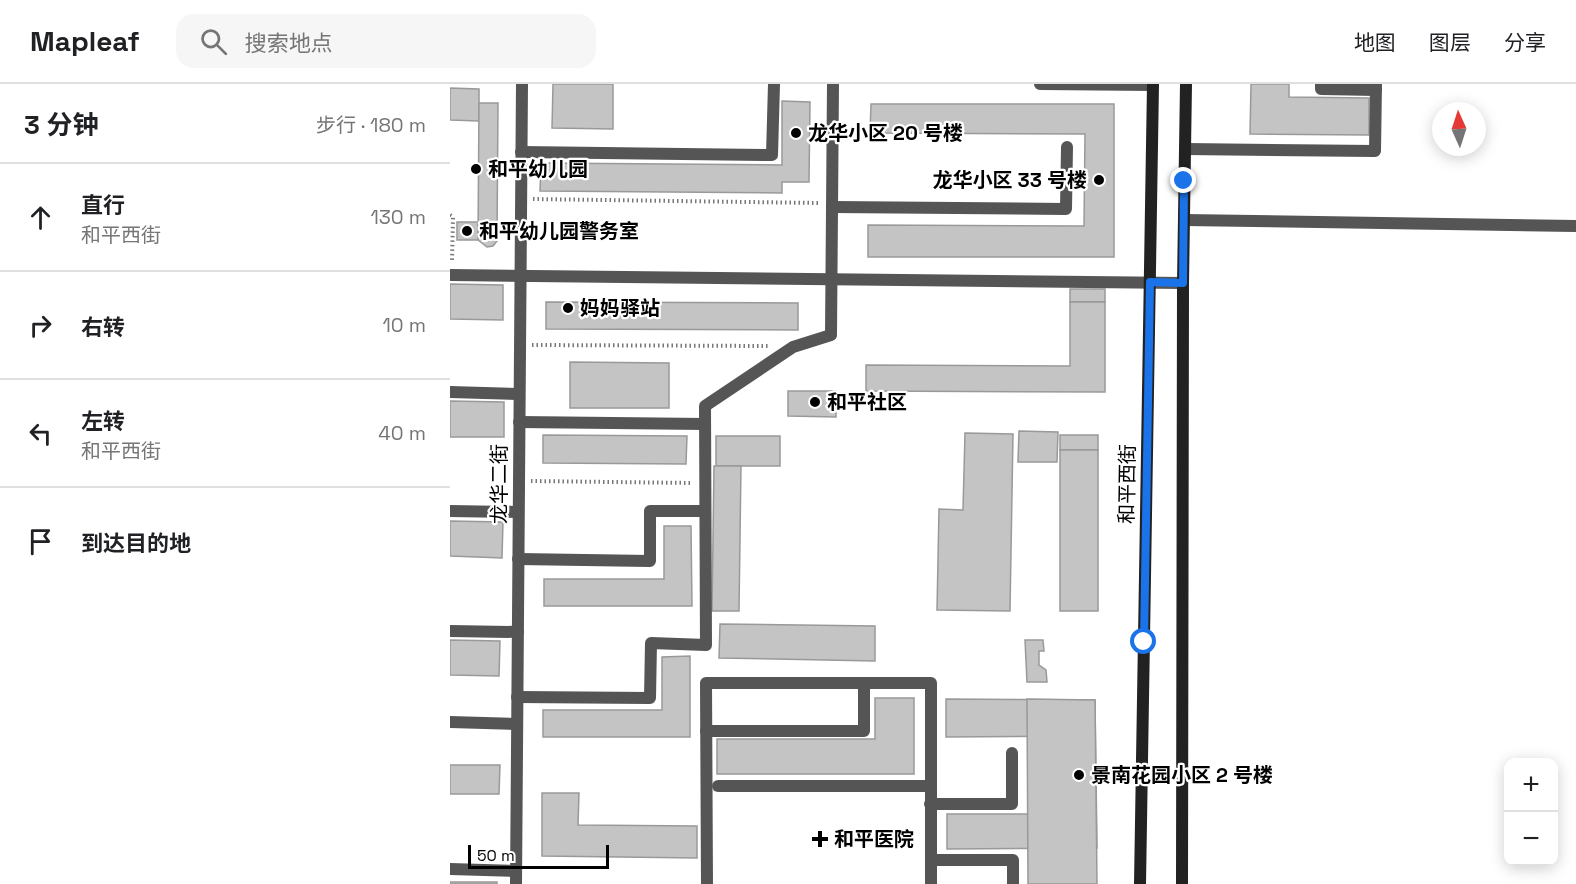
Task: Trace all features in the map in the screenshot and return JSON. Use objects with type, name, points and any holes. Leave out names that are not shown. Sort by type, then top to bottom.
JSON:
[{"type":"main road","name":"和平西街","points":[[1140,884],[1153,84]]},
{"type":"main road","points":[[1182,884],[1183,283],[1186,84]]},
{"type":"street","name":"龙华二街","points":[[516,884],[522,84]]},
{"type":"street","points":[[521,152],[772,155],[774,84]]},
{"type":"street","points":[[517,697],[650,698],[651,644],[706,645],[705,406],[793,347],[831,335],[833,84]]},
{"type":"street","points":[[1040,84],[1153,84]]},
{"type":"street","points":[[1185,149],[1375,151],[1376,87],[1321,89],[1322,84]]},
{"type":"street","points":[[832,205],[1066,209],[1067,147]]},
{"type":"street","points":[[1184,220],[1576,226]]},
{"type":"street","points":[[451,275],[1183,283]]},
{"type":"street","points":[[450,392],[519,394]]},
{"type":"street","points":[[519,422],[705,424]]},
{"type":"street","points":[[450,511],[518,512]]},
{"type":"street","points":[[518,559],[650,561],[650,511],[705,511]]},
{"type":"street","points":[[450,631],[518,632]]},
{"type":"street","points":[[707,884],[706,683],[931,683],[931,884]]},
{"type":"street","points":[[706,731],[864,731],[864,683]]},
{"type":"street","points":[[450,722],[517,724]]},
{"type":"street","points":[[930,804],[1012,804],[1012,753]]},
{"type":"street","points":[[718,786],[930,786]]},
{"type":"street","points":[[931,860],[1013,860],[1013,884]]},
{"type":"street","points":[[450,869],[516,870]]},
{"type":"path","points":[[520,199],[832,205]]},
{"type":"path","points":[[450,215],[453,217],[451,275]]},
{"type":"path","points":[[520,345],[793,347]]},
{"type":"path","points":[[519,481],[705,483]]},
{"type":"building","points":[[553,84],[613,84],[613,129],[552,128]]},
{"type":"building","points":[[1251,84],[1289,84],[1289,97],[1369,98],[1369,135],[1250,134]]},
{"type":"building","name":"和平幼儿园","points":[[450,88],[479,89],[479,121],[450,120]]},
{"type":"building","name":"龙华小区 20 号楼","points":[[782,101],[810,102],[809,182],[782,182],[782,193],[540,191],[541,163],[782,165]]},
{"type":"building","points":[[479,103],[498,103],[497,241],[493,246],[487,247],[478,240]]},
{"type":"building","name":"龙华小区 33 号楼","points":[[871,104],[1114,104],[1114,257],[868,257],[868,225],[1084,226],[1085,134],[870,133]]},
{"type":"building","name":"和平幼儿园警务室","points":[[457,222],[478,222],[478,240],[457,240]]},
{"type":"building","points":[[450,284],[503,285],[503,320],[450,319]]},
{"type":"building","points":[[1070,289],[1105,289],[1105,302],[1070,302]]},
{"type":"building","points":[[546,302],[798,303],[798,330],[546,329]]},
{"type":"building","points":[[1070,302],[1105,302],[1105,392],[866,391],[866,365],[1070,366]]},
{"type":"building","points":[[570,362],[669,363],[669,408],[570,408]]},
{"type":"building","points":[[788,391],[836,391],[836,417],[788,416]]},
{"type":"building","points":[[450,401],[504,402],[504,437],[450,437]]},
{"type":"building","points":[[1019,431],[1058,432],[1057,462],[1018,462]]},
{"type":"building","points":[[965,433],[1013,434],[1010,611],[937,610],[939,509],[963,510]]},
{"type":"building","points":[[543,435],[687,436],[686,464],[543,463]]},
{"type":"building","points":[[1060,435],[1098,435],[1098,450],[1060,450]]},
{"type":"building","points":[[716,436],[780,436],[780,466],[716,466]]},
{"type":"building","points":[[1060,450],[1098,450],[1098,611],[1060,611]]},
{"type":"building","points":[[714,466],[741,466],[739,611],[712,611]]},
{"type":"building","points":[[450,521],[503,522],[502,558],[450,556]]},
{"type":"building","points":[[664,526],[691,526],[692,606],[544,606],[544,579],[664,579]]},
{"type":"building","points":[[720,624],[875,626],[875,661],[719,658]]},
{"type":"building","points":[[450,640],[500,641],[499,676],[450,675]]},
{"type":"building","points":[[1025,640],[1043,640],[1044,651],[1039,651],[1039,665],[1046,670],[1047,682],[1027,682]]},
{"type":"building","points":[[690,656],[690,737],[543,737],[543,710],[662,710],[662,657]]},
{"type":"building","points":[[875,698],[914,698],[914,774],[717,774],[717,739],[875,739]]},
{"type":"building","name":"景南花园小区 2 号楼","points":[[946,699],[1095,700],[1097,848],[947,849],[947,814],[1063,814],[1063,736],[946,737]]},
{"type":"building","points":[[1027,699],[1095,700],[1097,884],[1028,884]]},
{"type":"building","points":[[450,765],[500,765],[499,794],[450,794]]},
{"type":"building","points":[[542,793],[579,793],[578,825],[697,826],[697,858],[542,856]]},
{"type":"building","points":[[450,882],[497,882],[497,884],[450,884]]},
{"type":"place","name":"龙华小区 20 号楼","points":[[796,133]]},
{"type":"place","name":"和平幼儿园","points":[[476,169]]},
{"type":"place","name":"龙华小区 33 号楼","points":[[1099,180]]},
{"type":"place","name":"和平幼儿园警务室","points":[[467,231]]},
{"type":"place","name":"妈妈驿站","points":[[568,308]]},
{"type":"place","name":"和平社区","points":[[815,402]]},
{"type":"place","name":"景南花园小区 2 号楼","points":[[1079,775]]},
{"type":"place","name":"和平医院","points":[[820,839]]},
{"type":"route","points":[[1144,642],[1150,282],[1183,283],[1184,181]]}]
